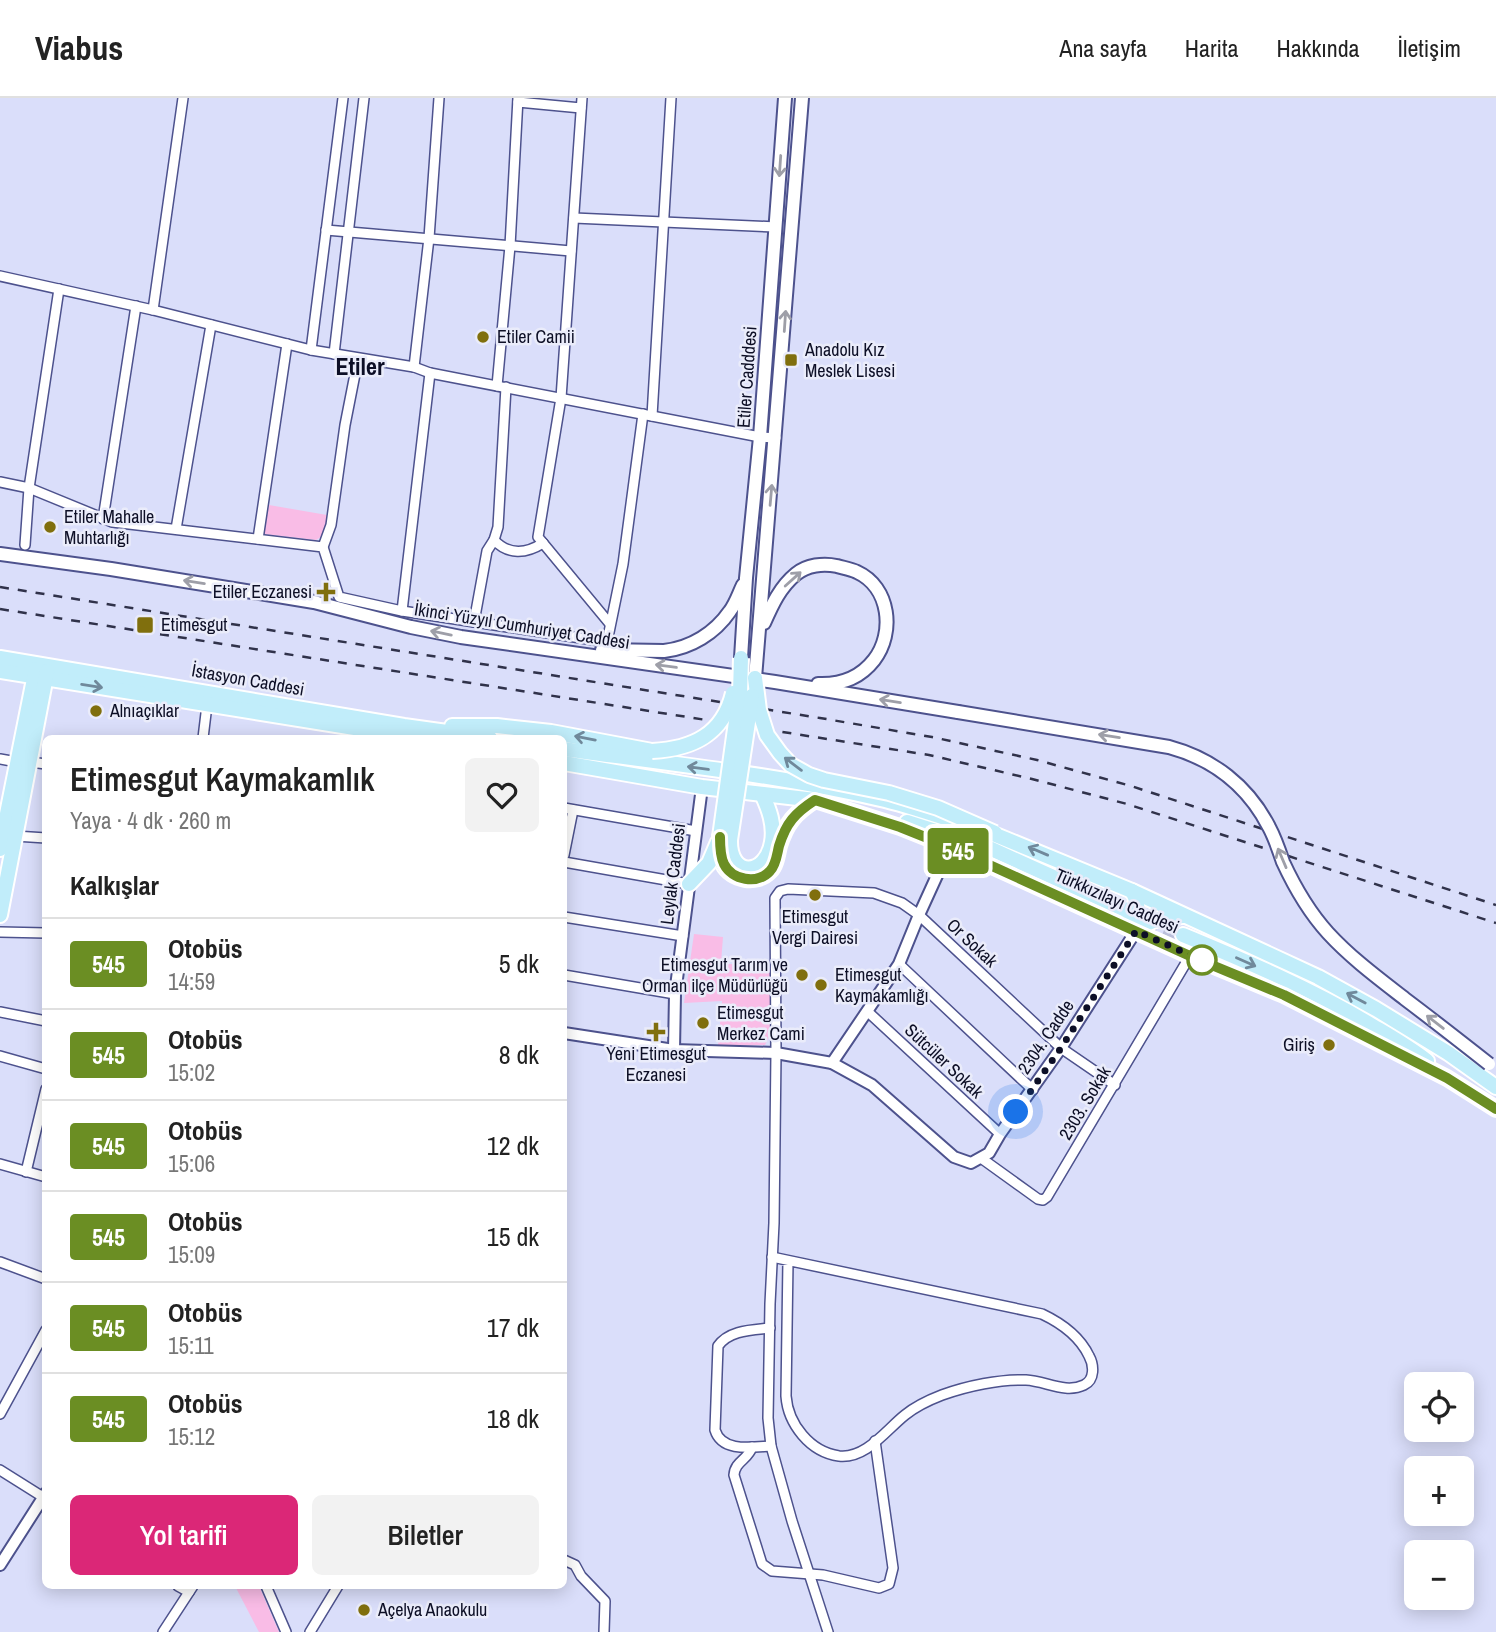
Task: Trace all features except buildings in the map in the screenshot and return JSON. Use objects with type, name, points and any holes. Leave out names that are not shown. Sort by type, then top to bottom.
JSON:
[{"type":"main road","name":"Etiler Cadddesi","points":[[741,658],[785,98]]},
{"type":"main road","points":[[689,884],[709,863],[725,838],[755,678],[802,98]]},
{"type":"main road","name":"İkinci Yüzyıl Cumhuriyet Caddesi","points":[[0,554],[314,602],[461,637],[775,682],[1186,751],[1216,766],[1242,789],[1261,812],[1298,893],[1326,931],[1379,979],[1493,1066]]},
{"type":"main road","points":[[759,636],[778,594],[795,575],[816,565],[830,565],[858,572],[877,589],[883,601],[887,629],[881,652],[868,668],[852,680],[827,684],[775,682]]},
{"type":"main road","points":[[567,652],[672,650],[697,641],[709,634],[731,610],[746,578]]},
{"type":"main road","name":"İstasyon Caddesi","points":[[0,658],[41,671],[366,734]]},
{"type":"main road","points":[[567,735],[652,751],[684,747],[714,730],[730,706],[741,658]]},
{"type":"main road","points":[[741,658],[740,693],[722,861],[731,873],[743,879],[761,877],[772,870],[782,834],[795,814],[815,800],[926,827],[989,848],[1124,917],[1133,919],[1137,914],[1132,891]]},
{"type":"main road","name":"İstasyon Caddesi","points":[[0,671],[41,671],[468,735]]},
{"type":"main road","points":[[0,915],[41,671]]},
{"type":"main road","points":[[755,678],[759,710],[767,735],[792,765],[824,780],[888,793],[939,808],[995,833]]},
{"type":"main road","points":[[404,726],[497,726],[567,735]]},
{"type":"main road","name":"Türkkızılayı Caddesi","points":[[567,749],[765,777],[886,800],[995,833],[1132,891],[1318,977],[1448,1053],[1496,1087]]},
{"type":"main road","points":[[0,849],[24,762]]},
{"type":"main road","points":[[567,764],[702,787]]},
{"type":"main road","name":"Türkkızılayı Caddesi","points":[[702,787],[815,800],[900,827],[1124,917],[1136,931],[1284,995],[1447,1078],[1496,1109]]},
{"type":"main road","points":[[725,838],[732,857],[740,866],[752,868],[767,858],[772,842],[772,821],[762,794]]},
{"type":"main road","points":[[1136,931],[1155,920],[1185,916]]},
{"type":"main road","points":[[1173,947],[1169,939],[1170,928],[1185,916]]},
{"type":"main road","points":[[1183,935],[1331,1001],[1410,1048],[1447,1078]]},
{"type":"street","points":[[153,310],[183,98]]},
{"type":"street","points":[[311,350],[343,98]]},
{"type":"street","points":[[334,354],[364,98]]},
{"type":"street","points":[[414,368],[429,239],[439,98]]},
{"type":"street","points":[[358,359],[345,425],[331,525],[323,547],[340,597],[402,611],[607,642],[623,564],[647,415],[671,98]]},
{"type":"street","points":[[474,622],[487,551],[498,527],[501,387],[518,100],[582,103],[561,398],[538,537],[610,624]]},
{"type":"street","points":[[574,218],[776,227]]},
{"type":"street","points":[[326,230],[571,251]]},
{"type":"street","points":[[0,276],[153,310],[311,350],[775,438]]},
{"type":"street","points":[[25,545],[29,488],[59,289]]},
{"type":"street","points":[[103,519],[136,306]]},
{"type":"street","points":[[176,529],[211,324]]},
{"type":"street","points":[[258,540],[287,344]]},
{"type":"street","points":[[402,611],[430,373]]},
{"type":"street","points":[[0,482],[29,488],[112,522],[323,547]]},
{"type":"street","points":[[494,540],[501,548],[515,551],[533,549],[543,543]]},
{"type":"street","points":[[203,735],[207,705]]},
{"type":"street","points":[[0,759],[42,764]]},
{"type":"street","name":"Leylak Caddesi","points":[[674,1049],[675,994],[702,787]]},
{"type":"street","points":[[568,809],[696,831]]},
{"type":"street","points":[[15,836],[42,838]]},
{"type":"street","points":[[832,1063],[899,964],[950,847]]},
{"type":"street","points":[[567,863],[689,884]]},
{"type":"street","name":"Or Sokak","points":[[776,1053],[775,898],[780,891],[788,889],[873,893],[902,902],[919,915],[1061,1048],[1115,1085]]},
{"type":"street","points":[[567,917],[683,936]]},
{"type":"street","name":"2304. Cadde","points":[[981,1158],[989,1153],[1033,1090],[1136,931]]},
{"type":"street","points":[[0,932],[42,933]]},
{"type":"street","name":"2303. Sokak","points":[[981,1158],[1038,1199],[1045,1199],[1190,956]]},
{"type":"street","points":[[899,964],[1033,1090]]},
{"type":"street","points":[[567,976],[675,994]]},
{"type":"street","name":"Sütcüler Sokak","points":[[867,1011],[1000,1134]]},
{"type":"street","points":[[0,1012],[42,1020]]},
{"type":"street","points":[[567,1034],[674,1049],[776,1053],[832,1063],[872,1085],[954,1157],[971,1163],[981,1158]]},
{"type":"street","points":[[776,1053],[768,1418],[771,1446],[792,1521],[828,1632]]},
{"type":"street","points":[[0,1056],[42,1068]]},
{"type":"street","points":[[26,1172],[42,1106]]},
{"type":"street","points":[[0,1164],[42,1176]]},
{"type":"street","points":[[772,1257],[1035,1312],[1056,1321],[1071,1333],[1091,1361],[1091,1378],[1082,1385],[1065,1388],[1018,1380],[959,1389],[917,1406],[857,1454],[835,1455],[805,1438],[790,1418],[786,1396],[788,1261]]},
{"type":"street","points":[[0,1262],[42,1278]]},
{"type":"street","points":[[770,1328],[729,1335],[716,1349],[715,1430],[721,1441],[730,1445],[771,1446]]},
{"type":"street","points":[[0,1414],[42,1338]]},
{"type":"street","points":[[752,1447],[749,1456],[736,1466],[734,1475],[762,1564],[772,1572],[823,1575],[879,1588],[891,1581],[893,1563],[875,1441]]},
{"type":"street","points":[[0,1470],[42,1499]]},
{"type":"street","points":[[0,1565],[42,1502]]},
{"type":"street","points":[[567,1561],[575,1565],[581,1576],[605,1601],[604,1632]]},
{"type":"street","points":[[163,1632],[190,1589]]},
{"type":"street","points":[[267,1589],[286,1632]]},
{"type":"street","points":[[310,1632],[336,1589]]},
{"type":"shaded area","points":[[269,505],[327,515],[324,535],[316,540],[264,534]]},
{"type":"shaded area","points":[[694,934],[723,937],[721,963],[770,968],[770,1035],[765,1045],[718,1046],[722,1001],[684,1003]]},
{"type":"shaded area","points":[[237,1589],[260,1589],[279,1632],[259,1632]]},
{"type":"tunnel","points":[[1146,919],[1183,935]]},
{"type":"railway","points":[[0,587],[932,737],[1037,760],[1131,786],[1496,905]]},
{"type":"railway","points":[[0,609],[929,755],[1127,804],[1496,923]]},
{"type":"bus line","name":"545","points":[[720,837],[725,867],[737,877],[755,879],[772,870],[786,827],[795,814],[815,800],[900,827],[1284,995],[1447,1078],[1496,1109]]},
{"type":"place","name":"Etiler Camii","points":[[483,337]]},
{"type":"place","name":"Anadolu Kız Meslek Lisesi","points":[[791,360]]},
{"type":"place","name":"Etiler Mahalle Muhtarlığı","points":[[50,527]]},
{"type":"place","name":"Etiler Eczanesi","points":[[326,592]]},
{"type":"place","name":"Etimesgut","points":[[145,625]]},
{"type":"place","name":"Alnıaçıklar","points":[[96,711]]},
{"type":"place","name":"Etimesgut Vergi Dairesi","points":[[815,895]]},
{"type":"place","name":"Etimesgut Tarım ve Orman ilçe Müdürlüğü","points":[[802,975]]},
{"type":"place","name":"Etimesgut Kaymakamlığı","points":[[821,985]]},
{"type":"place","name":"Etimesgut Merkez Cami","points":[[703,1023]]},
{"type":"place","name":"Yeni Etimesgut Eczanesi","points":[[656,1032]]},
{"type":"place","name":"Giriş","points":[[1329,1045]]},
{"type":"place","name":"Açelya Anaokulu","points":[[364,1610]]},
{"type":"district","name":"Etiler","points":[[360,367]]},
{"type":"route","points":[[1016,1112],[1061,1048],[1136,931],[1213,965],[1202,960]]}]
